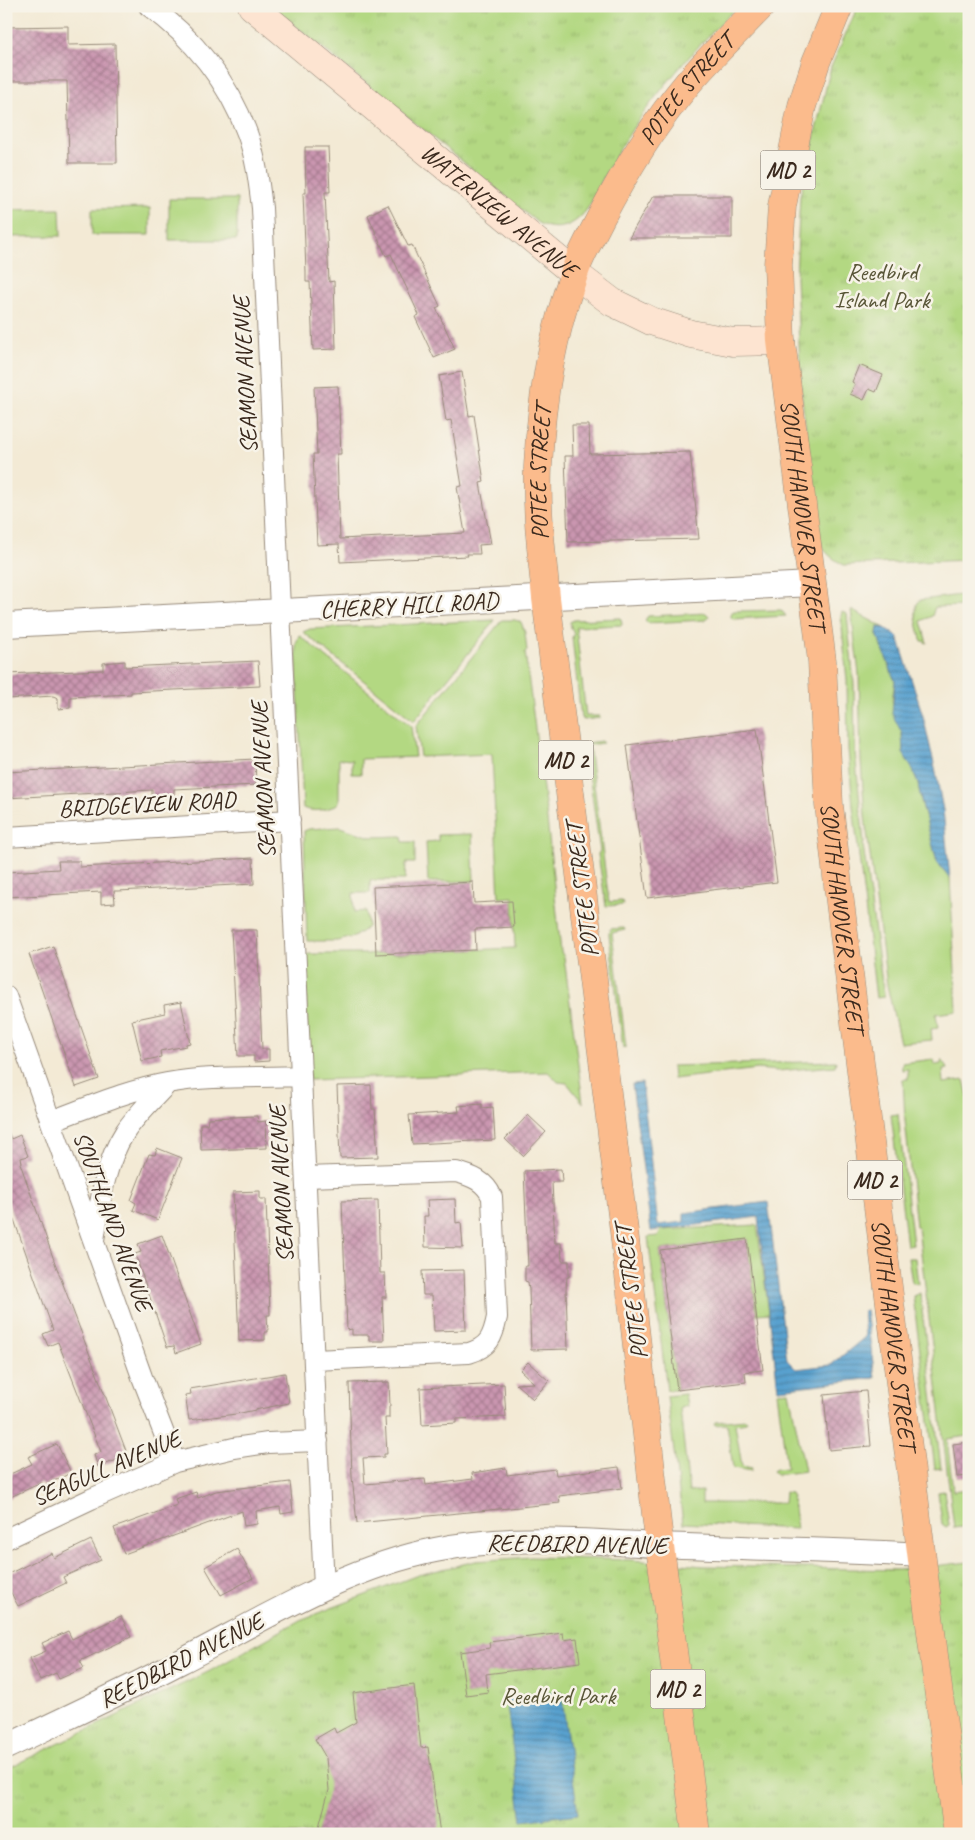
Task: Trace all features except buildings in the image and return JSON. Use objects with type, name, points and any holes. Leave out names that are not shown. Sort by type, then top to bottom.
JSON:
[{"type":"main road","name":"WATERVIEW AVENUE","points":[[252,6],[574,273],[612,302],[651,321],[683,332],[733,342],[781,341]]},
{"type":"main road","name":"POTEE STREET","points":[[696,1834],[546,598],[539,516],[538,468],[550,363],[574,273],[621,179],[652,131],[689,83],[761,6]]},
{"type":"main road","name":"SOUTH HANOVER STREET","points":[[839,6],[816,62],[802,106],[782,206],[778,265],[781,341],[822,661],[829,805],[958,1834]]},
{"type":"street","name":"SEAMON AVENUE","points":[[149,6],[187,39],[215,73],[234,101],[248,134],[256,166],[262,208],[324,1588]]},
{"type":"street","name":"CHERRY HILL ROAD","points":[[6,625],[812,584]]},
{"type":"street","name":"BRIDGEVIEW ROAD","points":[[6,837],[290,820]]},
{"type":"street","name":"SOUTHLAND AVENUE","points":[[6,996],[142,1377],[175,1462]]},
{"type":"street","points":[[51,1121],[140,1089],[168,1083],[203,1079],[302,1076]]},
{"type":"street","points":[[94,1242],[102,1188],[111,1162],[125,1132],[168,1083]]},
{"type":"street","points":[[306,1177],[456,1172],[478,1180],[488,1187],[492,1197],[497,1317],[489,1342],[480,1349],[469,1353],[314,1360]]},
{"type":"street","name":"SEAGULL AVENUE","points":[[6,1539],[91,1498],[175,1462],[234,1448],[318,1441]]},
{"type":"street","name":"REEDBIRD AVENUE","points":[[6,1747],[179,1663],[324,1588],[360,1572],[398,1559],[434,1550],[476,1543],[518,1540],[566,1540],[922,1555]]},
{"type":"green space","points":[[271,6],[738,6],[684,63],[646,109],[612,162],[580,218],[570,225],[556,228],[538,223]]},
{"type":"green space","name":"Reedbird Island Park","points":[[858,6],[969,6],[969,560],[844,565],[830,556],[820,541],[801,390],[796,278],[800,196],[831,67]]},
{"type":"green space","points":[[169,199],[237,199],[237,240],[169,240]]},
{"type":"green space","points":[[150,208],[150,235],[92,235],[92,209]]},
{"type":"green space","points":[[60,209],[61,236],[6,237],[6,210]]},
{"type":"green space","points":[[969,594],[969,606],[935,607],[932,616],[921,621],[927,643],[921,640],[916,613],[917,604],[920,600]]},
{"type":"green space","points":[[781,610],[786,616],[733,619],[731,617],[731,613],[734,611]]},
{"type":"green space","points":[[851,610],[885,628],[878,627],[877,634],[895,681],[892,700],[902,733],[903,753],[913,770],[918,784],[937,862],[950,878],[957,1011],[936,1014],[938,1028],[931,1029],[932,1040],[900,1043],[887,985],[865,817],[861,761],[859,674]]},
{"type":"green space","points":[[842,612],[847,614],[854,684],[855,752],[863,845],[884,997],[876,998],[853,806],[848,749],[847,681]]},
{"type":"green space","points":[[706,613],[709,616],[706,620],[648,623],[645,620],[648,616]]},
{"type":"green space","points":[[621,618],[622,625],[576,627],[586,716],[600,716],[599,718],[584,720],[581,718],[572,637],[574,633],[570,622],[574,620]]},
{"type":"green space","points":[[495,620],[414,721],[303,632],[310,629]]},
{"type":"green space","points":[[502,620],[521,622],[525,633],[527,651],[525,652],[547,819],[561,952],[564,957],[583,1103],[567,1083],[558,1082],[548,1072],[309,1080],[305,957],[309,954],[377,954],[515,948],[513,897],[499,898],[492,754],[420,757],[416,726]]},
{"type":"green space","points":[[299,635],[411,726],[415,757],[361,759],[361,774],[352,774],[352,760],[339,759],[339,802],[332,807],[322,810],[307,810],[303,808],[296,644]]},
{"type":"green space","points":[[601,741],[603,743],[589,745],[609,902],[622,901],[623,905],[606,906],[598,854],[600,851],[585,745]]},
{"type":"green space","points":[[340,827],[371,837],[402,836],[403,842],[415,842],[415,863],[406,863],[405,880],[370,880],[370,893],[353,893],[354,912],[366,911],[368,927],[354,937],[337,941],[307,941],[304,831]]},
{"type":"green space","points":[[472,834],[474,881],[428,882],[426,842],[438,841],[438,835]]},
{"type":"green space","points":[[624,928],[625,930],[612,933],[626,1047],[623,1048],[609,934],[610,929]]},
{"type":"green space","points":[[934,1059],[935,1065],[941,1064],[942,1059],[947,1069],[943,1070],[944,1083],[964,1080],[969,1101],[969,1436],[947,1439],[953,1491],[969,1489],[969,1526],[954,1528],[918,1227],[916,1226],[905,1120],[903,1079],[908,1079],[908,1069],[902,1070],[902,1063]]},
{"type":"green space","points":[[836,1061],[835,1066],[778,1071],[758,1069],[673,1079],[672,1066]]},
{"type":"green space","points":[[898,1114],[913,1245],[907,1246],[891,1115]]},
{"type":"green space","points":[[757,1225],[769,1313],[757,1314],[747,1239],[660,1250],[677,1390],[667,1390],[648,1237],[658,1236],[661,1230]]},
{"type":"green space","points":[[908,1258],[915,1258],[918,1284],[912,1282]]},
{"type":"green space","points":[[920,1293],[941,1468],[935,1469],[913,1296]]},
{"type":"green space","points":[[789,1391],[805,1471],[776,1475],[773,1471],[776,1469],[787,1468],[777,1392]]},
{"type":"green space","points":[[685,1394],[687,1406],[680,1408],[689,1492],[702,1491],[702,1503],[784,1503],[785,1492],[790,1493],[797,1529],[683,1523],[667,1396]]},
{"type":"green space","points":[[746,1419],[746,1422],[735,1424],[742,1466],[752,1468],[751,1471],[733,1468],[727,1424],[715,1425],[714,1423]]},
{"type":"green space","points":[[944,1491],[949,1525],[946,1527],[942,1524],[938,1492]]},
{"type":"green space","name":"Reedbird Park","points":[[531,1557],[632,1560],[704,1566],[899,1570],[969,1562],[969,1834],[6,1834],[6,1769],[210,1671],[300,1620],[418,1575],[476,1561]]},
{"type":"water","points":[[878,627],[885,628],[898,637],[923,716],[943,810],[950,878],[937,862],[918,784],[913,770],[903,753],[902,733],[892,714],[895,681],[877,634]]},
{"type":"water","points":[[642,1083],[658,1225],[684,1222],[684,1213],[768,1202],[787,1360],[796,1369],[831,1365],[865,1337],[863,1311],[866,1310],[875,1378],[778,1389],[758,1217],[651,1231],[632,1084]]},
{"type":"water","points":[[561,1691],[578,1814],[522,1821],[506,1698]]}]
